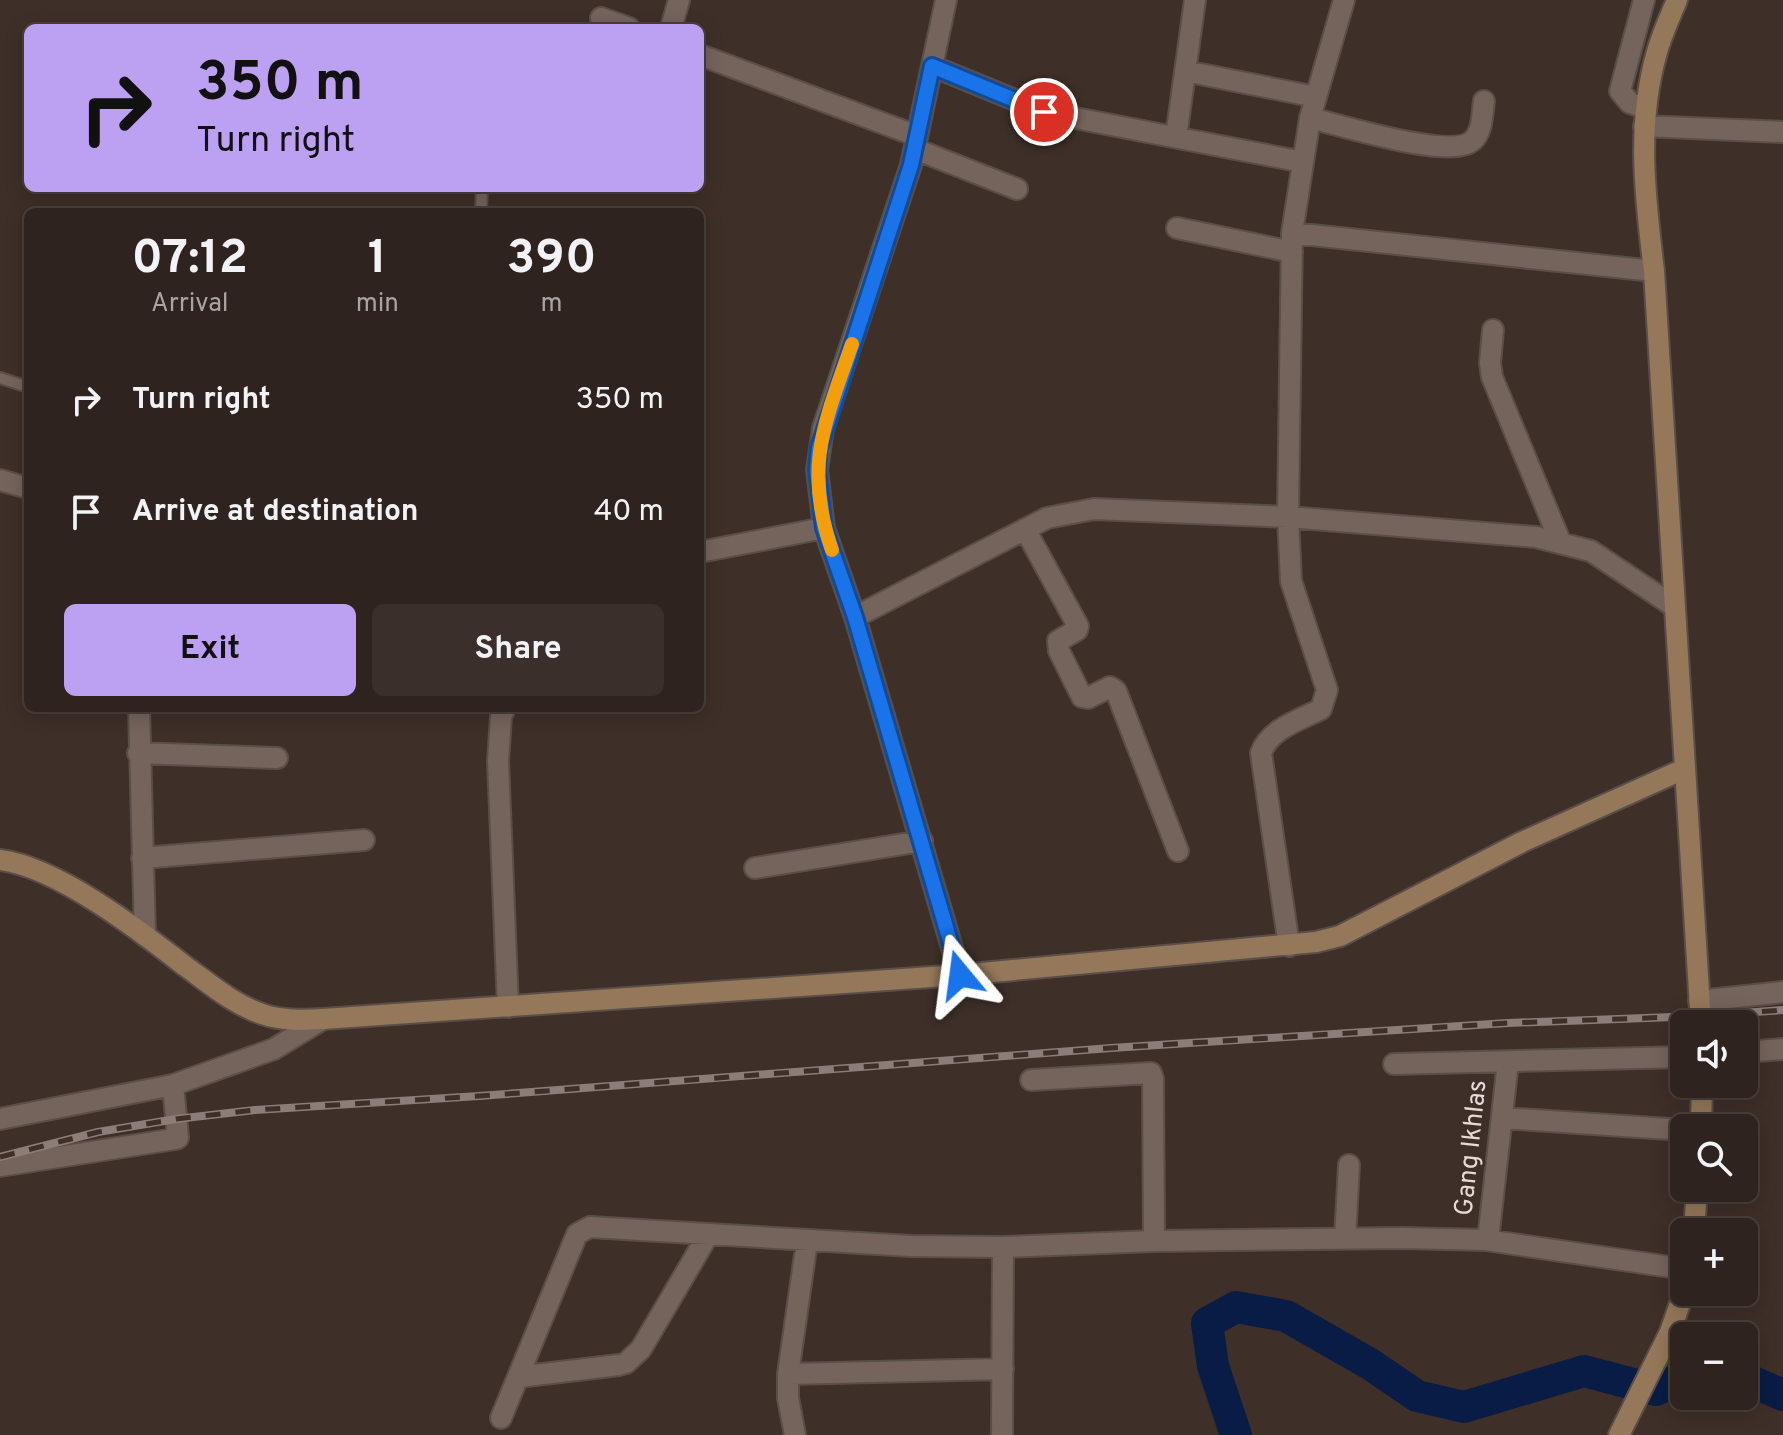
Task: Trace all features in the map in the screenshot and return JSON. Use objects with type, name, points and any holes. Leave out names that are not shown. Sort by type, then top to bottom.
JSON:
[{"type":"street","points":[[672,24],[679,0]]},
{"type":"street","points":[[946,0],[916,142],[819,448],[817,470],[824,528],[855,617],[960,975]]},
{"type":"street","points":[[1176,137],[1195,0]]},
{"type":"street","points":[[1289,946],[1261,753],[1273,734],[1321,709],[1327,690],[1291,581],[1288,517],[1292,243],[1310,118],[1344,0]]},
{"type":"street","points":[[1644,0],[1620,91],[1630,103],[1645,117],[1783,132]]},
{"type":"street","points":[[1677,0],[1657,52],[1645,117],[1643,183],[1654,271],[1700,1010]]},
{"type":"street","points":[[601,18],[618,24]]},
{"type":"street","points":[[704,57],[916,142],[1017,189]]},
{"type":"street","points":[[932,66],[1044,112],[1303,162]]},
{"type":"street","points":[[1185,71],[1316,97]]},
{"type":"street","points":[[1310,118],[1432,146],[1460,148],[1471,143],[1479,134],[1484,101]]},
{"type":"street","points":[[1177,228],[1292,243],[1654,271]]},
{"type":"street","points":[[1493,330],[1492,377],[1560,541]]},
{"type":"street","points":[[0,480],[24,487]]},
{"type":"street","points":[[855,617],[1047,518],[1094,509],[1288,517],[1560,541],[1591,551],[1675,607]]},
{"type":"street","points":[[704,551],[824,528]]},
{"type":"street","points":[[1025,529],[1078,626],[1077,630],[1058,641],[1059,651],[1082,697],[1088,698],[1110,687],[1116,691],[1178,851]]},
{"type":"street","points":[[139,712],[145,936]]},
{"type":"street","points":[[503,712],[498,761],[508,1007]]},
{"type":"street","points":[[138,753],[277,758]]},
{"type":"street","points":[[0,860],[42,871],[145,936],[231,1000],[265,1015],[292,1020],[323,1019],[960,975],[1289,946],[1340,936],[1522,842],[1684,769]]},
{"type":"street","points":[[142,858],[364,840]]},
{"type":"street","points":[[755,868],[922,841]]},
{"type":"street","points":[[1699,1001],[1783,992]]},
{"type":"street","points":[[0,1119],[173,1085],[274,1049],[323,1019]]},
{"type":"street","points":[[1758,1051],[1783,1049]]},
{"type":"street","points":[[1394,1064],[1670,1057]]},
{"type":"street","name":"Gang Ikhlas","points":[[1488,1240],[1508,1062]]},
{"type":"street","points":[[1031,1080],[1147,1071],[1152,1074],[1154,1241]]},
{"type":"street","points":[[0,1166],[178,1138],[173,1085]]},
{"type":"street","points":[[1503,1118],[1670,1129]]},
{"type":"street","points":[[1345,1239],[1349,1165]]},
{"type":"street","points":[[501,1418],[577,1234],[583,1229],[604,1226],[807,1241],[1003,1247],[1154,1241],[1488,1240],[1670,1267]]},
{"type":"street","points":[[518,1377],[613,1366],[633,1357],[641,1349],[708,1235]]},
{"type":"street","points":[[795,1435],[788,1398],[788,1374],[807,1241]]},
{"type":"street","points":[[1002,1435],[1003,1247]]},
{"type":"street","points":[[1619,1435],[1670,1332],[1679,1306]]},
{"type":"street","points":[[788,1374],[1003,1369]]},
{"type":"lane","points":[[0,378],[24,386]]},
{"type":"waterway","points":[[1236,1435],[1213,1366],[1207,1323],[1236,1307],[1286,1316],[1370,1364],[1417,1396],[1464,1407],[1584,1371],[1656,1390],[1670,1384]]},
{"type":"waterway","points":[[1758,1384],[1783,1395]]},
{"type":"railway","points":[[0,1157],[98,1132],[255,1110],[1111,1048],[1508,1023],[1783,1010]]},
{"type":"slow traffic","points":[[832,550],[821,515],[817,470],[819,448],[852,344]]},
{"type":"route","points":[[960,975],[855,617],[824,528],[817,470],[819,448],[911,165],[932,66],[1044,112]]}]
